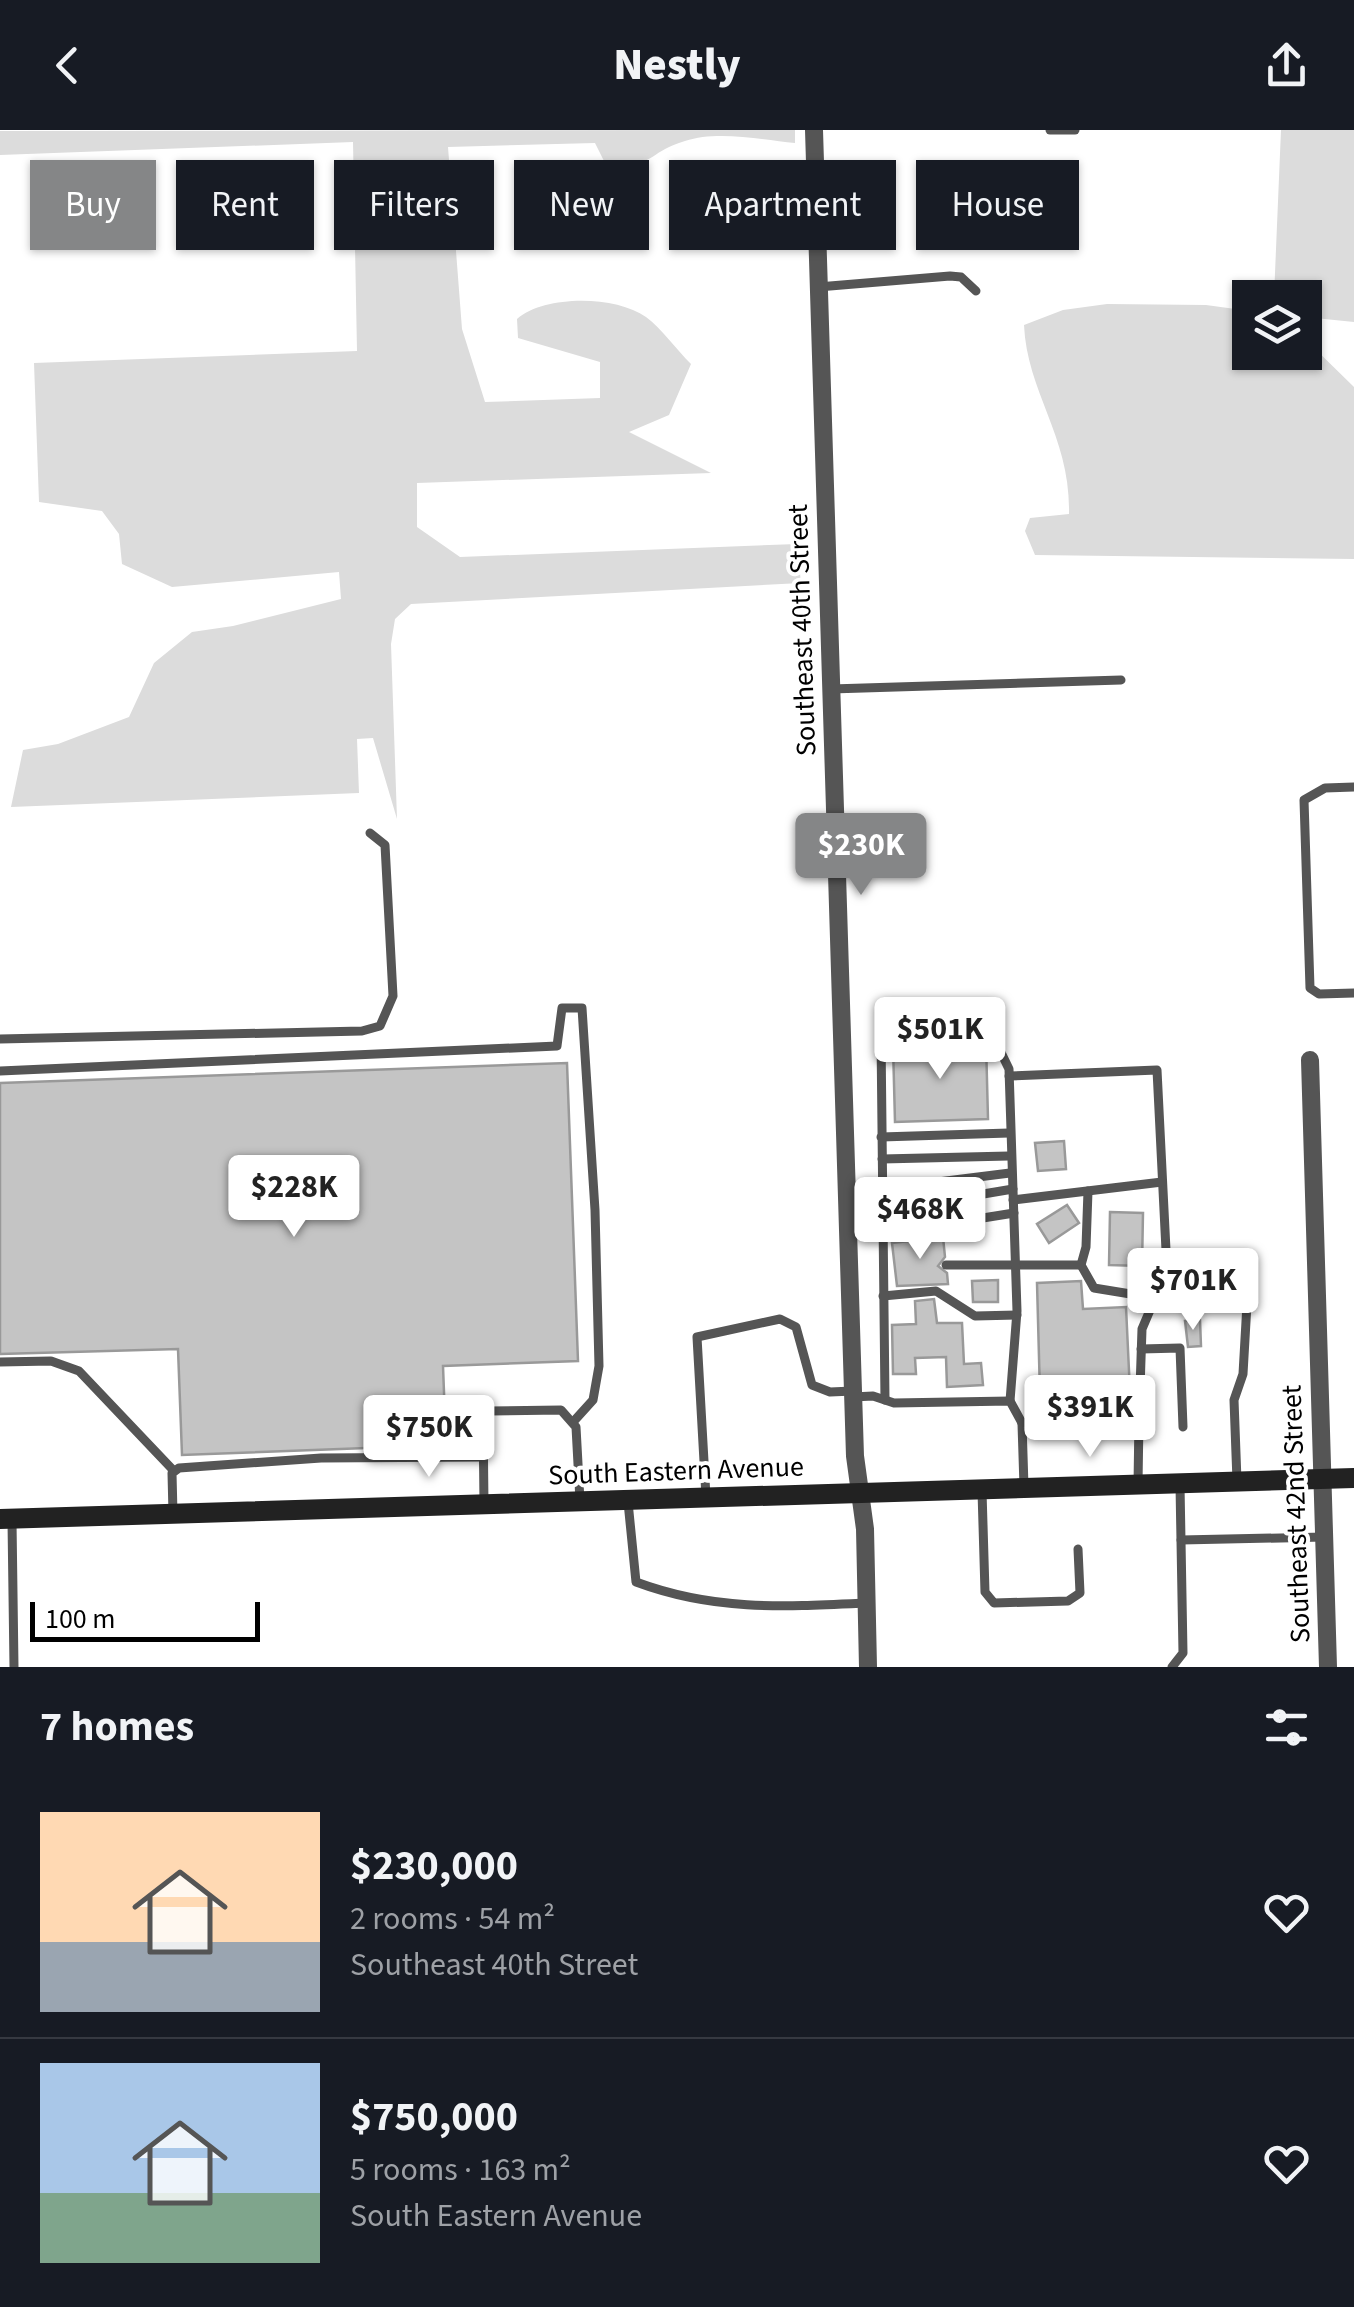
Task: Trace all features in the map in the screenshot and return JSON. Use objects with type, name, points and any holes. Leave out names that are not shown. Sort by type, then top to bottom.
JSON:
[{"type":"main road","name":"South Eastern Avenue","points":[[6,1519],[1354,1478]]},
{"type":"street","name":"Southeast 40th Street","points":[[814,130],[853,1394],[865,1528],[868,1667]]},
{"type":"street","name":"Southeast 42nd Street","points":[[1310,1060],[1328,1667]]},
{"type":"lane","points":[[1050,130],[1075,130]]},
{"type":"lane","points":[[818,287],[950,276],[961,277],[976,291]]},
{"type":"lane","points":[[831,689],[1121,680]]},
{"type":"lane","points":[[1354,787],[1325,788],[1304,800],[1310,988],[1319,994],[1354,992]]},
{"type":"lane","points":[[0,1038],[362,1031],[380,1026],[393,996],[385,845],[370,833]]},
{"type":"lane","points":[[0,1071],[556,1046],[562,1008],[582,1008],[595,1210],[599,1366],[593,1400],[574,1421],[580,1501]]},
{"type":"lane","points":[[885,1400],[881,1037],[981,1032],[993,1036],[1009,1076],[1017,1316],[1010,1401],[1022,1423],[1024,1487]]},
{"type":"lane","points":[[1009,1076],[1157,1070],[1167,1270],[1142,1329],[1138,1484]]},
{"type":"lane","points":[[882,1136],[1009,1133]]},
{"type":"lane","points":[[882,1159],[1010,1156]]},
{"type":"lane","points":[[882,1189],[1010,1173]]},
{"type":"lane","points":[[882,1211],[1162,1182]]},
{"type":"lane","points":[[1088,1191],[1086,1247],[1080,1266],[1094,1288],[1155,1298]]},
{"type":"lane","points":[[882,1234],[1014,1213]]},
{"type":"lane","points":[[946,1265],[1080,1266]]},
{"type":"lane","points":[[1238,1481],[1234,1400],[1244,1374],[1249,1268]]},
{"type":"lane","points":[[884,1296],[936,1291],[976,1316],[1017,1316]]},
{"type":"lane","points":[[706,1497],[697,1338],[780,1319],[796,1327],[812,1385],[830,1392],[885,1400],[1010,1401]]},
{"type":"lane","points":[[1141,1349],[1180,1348],[1182,1427]]},
{"type":"lane","points":[[0,1362],[51,1361],[79,1371],[174,1471],[173,1514]]},
{"type":"lane","points":[[484,1504],[481,1458],[483,1416],[488,1411],[560,1410],[574,1421]]},
{"type":"lane","points":[[1022,1423],[1139,1419]]},
{"type":"lane","points":[[174,1471],[218,1462],[481,1458]]},
{"type":"lane","points":[[1172,1667],[1183,1653],[1180,1483]]},
{"type":"lane","points":[[982,1488],[985,1592],[994,1603],[1068,1601],[1080,1593],[1078,1549]]},
{"type":"lane","points":[[628,1499],[636,1582],[704,1604],[760,1607],[865,1603]]},
{"type":"lane","points":[[6,1519],[14,1667]]},
{"type":"lane","points":[[1182,1540],[1324,1537]]},
{"type":"shaded area","points":[[795,130],[795,143],[711,136],[672,146],[648,160],[604,160],[595,143],[448,147],[449,160],[353,160],[353,142],[0,155],[0,131]]},
{"type":"shaded area","points":[[1281,130],[1354,130],[1354,322],[1322,319],[1322,280],[1275,280]]},
{"type":"shaded area","points":[[355,250],[456,250],[462,329],[485,402],[600,398],[600,362],[518,338],[517,319],[544,305],[562,302],[599,302],[633,310],[646,317],[691,364],[669,415],[629,432],[711,473],[417,483],[417,527],[460,557],[797,544],[801,583],[411,604],[395,619],[391,644],[397,819],[373,738],[357,739],[359,793],[11,807],[23,750],[58,744],[129,717],[154,663],[192,632],[233,626],[341,599],[339,572],[172,587],[122,564],[119,534],[102,511],[39,502],[34,363],[357,351]]},
{"type":"shaded area","points":[[1107,304],[1232,309],[1232,370],[1322,370],[1322,356],[1354,387],[1354,559],[1035,555],[1025,531],[1030,518],[1069,514],[1068,487],[1033,372],[1024,325],[1063,310]]},
{"type":"building","points":[[986,1042],[988,1119],[895,1122],[893,1045]]},
{"type":"building","points":[[567,1063],[578,1361],[443,1366],[446,1445],[182,1455],[178,1349],[0,1354],[0,1083]]},
{"type":"building","points":[[1064,1141],[1066,1169],[1038,1171],[1035,1143]]},
{"type":"building","points":[[1067,1205],[1079,1223],[1049,1243],[1037,1224]]},
{"type":"building","points":[[1110,1212],[1143,1213],[1142,1266],[1109,1265]]},
{"type":"building","points":[[943,1237],[945,1257],[938,1266],[947,1273],[948,1284],[897,1286],[892,1243]]},
{"type":"building","points":[[998,1280],[998,1302],[973,1302],[972,1281]]},
{"type":"building","points":[[1081,1281],[1083,1309],[1126,1307],[1130,1392],[1040,1394],[1037,1283]]},
{"type":"building","points":[[934,1299],[937,1323],[962,1323],[964,1364],[981,1363],[983,1385],[947,1387],[946,1357],[915,1358],[916,1374],[893,1374],[892,1325],[916,1324],[915,1301]]},
{"type":"building","points":[[1200,1320],[1201,1346],[1188,1347],[1185,1321]]}]
